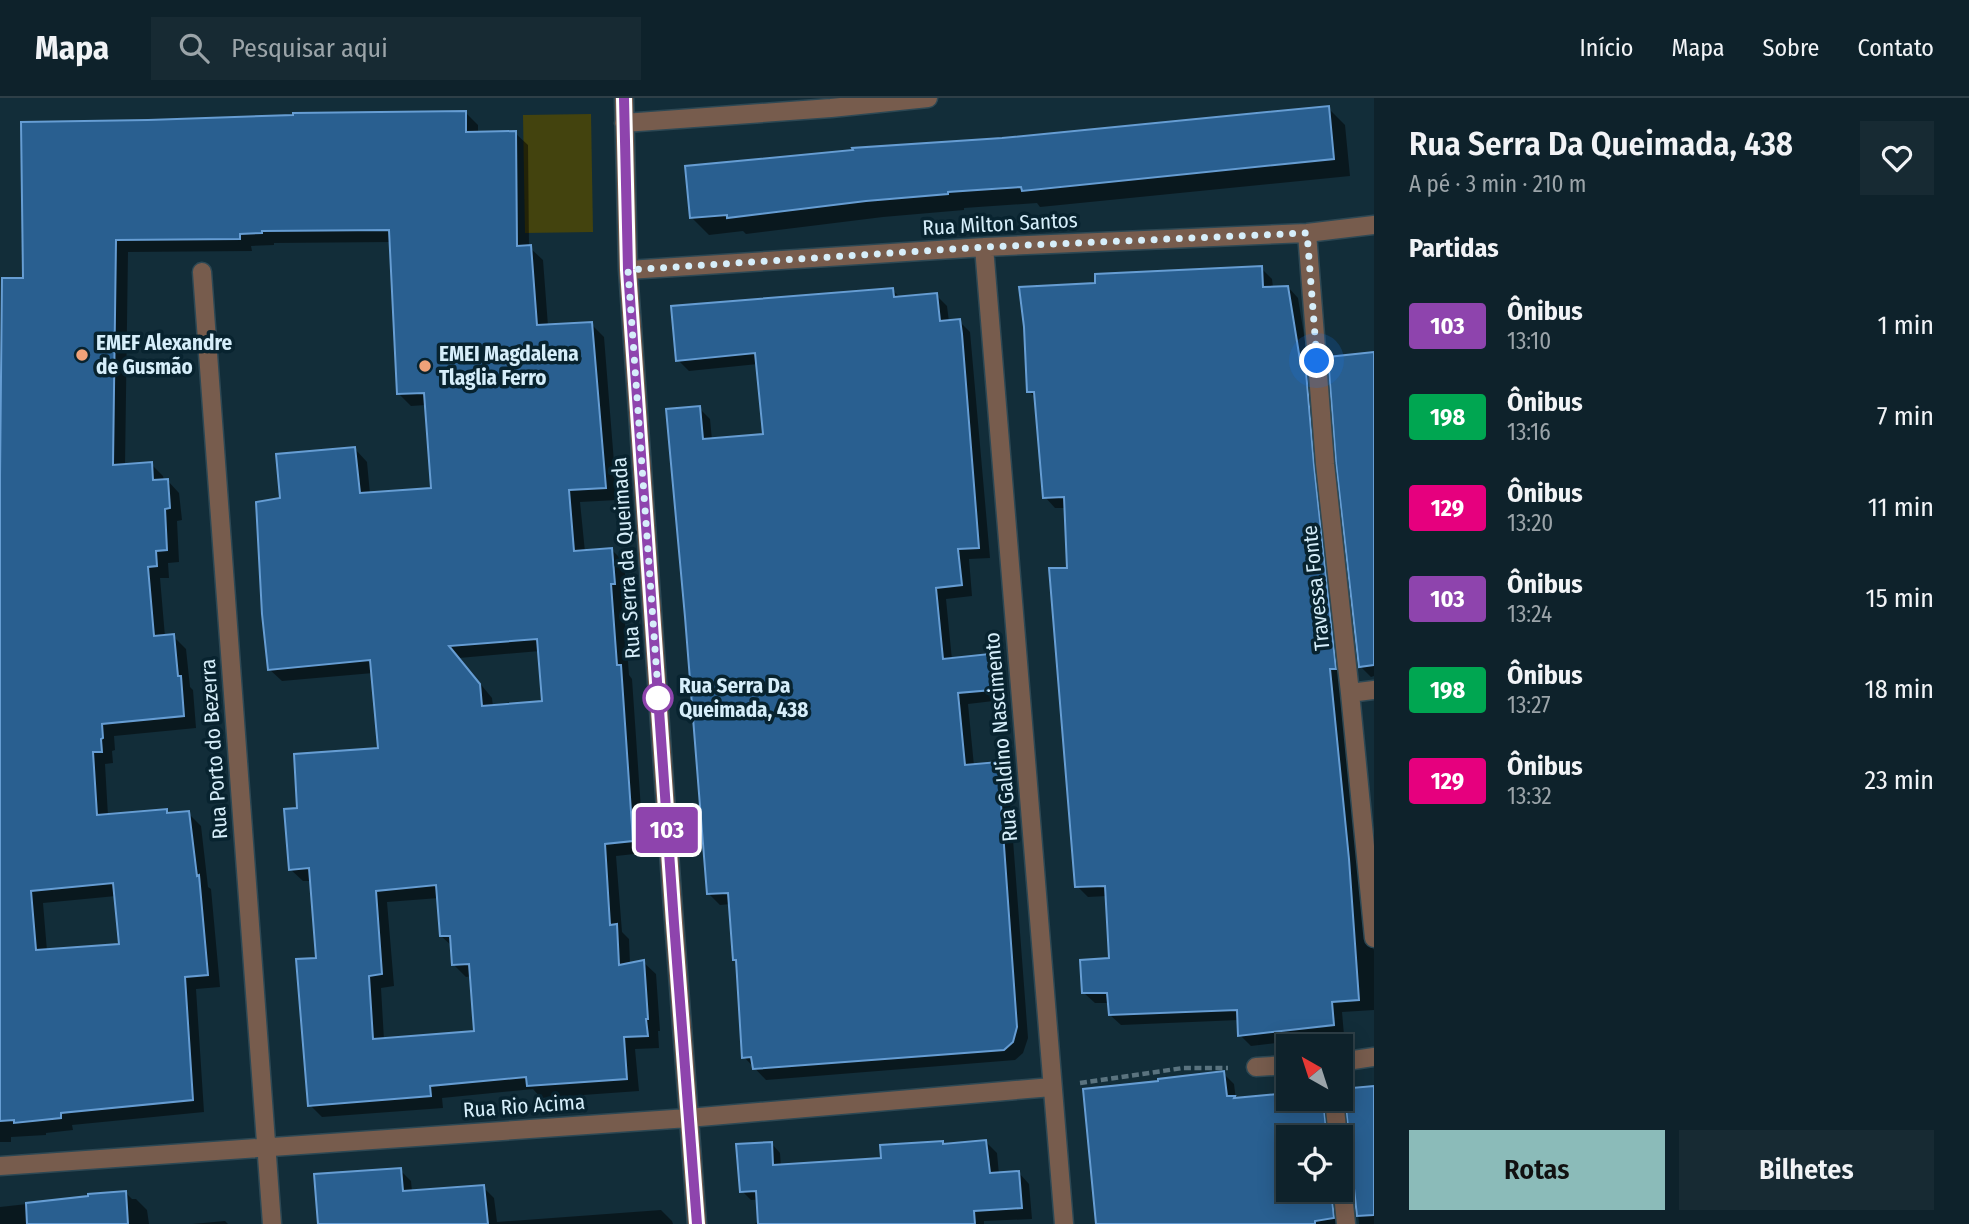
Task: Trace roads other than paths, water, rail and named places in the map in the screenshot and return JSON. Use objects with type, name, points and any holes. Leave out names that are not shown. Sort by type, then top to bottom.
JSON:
[{"type":"street","name":"Rua Serra da Queimada","points":[[624,98],[628,270],[697,1224]]},
{"type":"street","points":[[624,122],[831,108],[928,98]]},
{"type":"street","name":"Rua Milton Santos","points":[[628,270],[984,247],[1307,233],[1374,225]]},
{"type":"street","name":"Travessa Fonte","points":[[1307,233],[1325,464],[1374,938]]},
{"type":"street","name":"Rua Galdino Nascimento","points":[[984,247],[1063,1224]]},
{"type":"street","name":"Rua Porto do Bezerra","points":[[202,272],[272,1224]]},
{"type":"street","points":[[1350,693],[1374,690]]},
{"type":"street","points":[[1353,1060],[1374,1057]]},
{"type":"street","points":[[1256,1067],[1276,1066]]},
{"type":"street","name":"Rua Rio Acima","points":[[0,1166],[688,1118],[1052,1087]]},
{"type":"street","points":[[1344,1202],[1346,1224]]},
{"type":"place","name":"EMEF Alexandre de Gusmão","points":[[82,355]]},
{"type":"place","name":"EMEI Magdalena Tlaglia Ferro","points":[[425,366]]},
{"type":"place","name":"Rua Serra Da Queimada, 438","points":[[658,698]]}]
